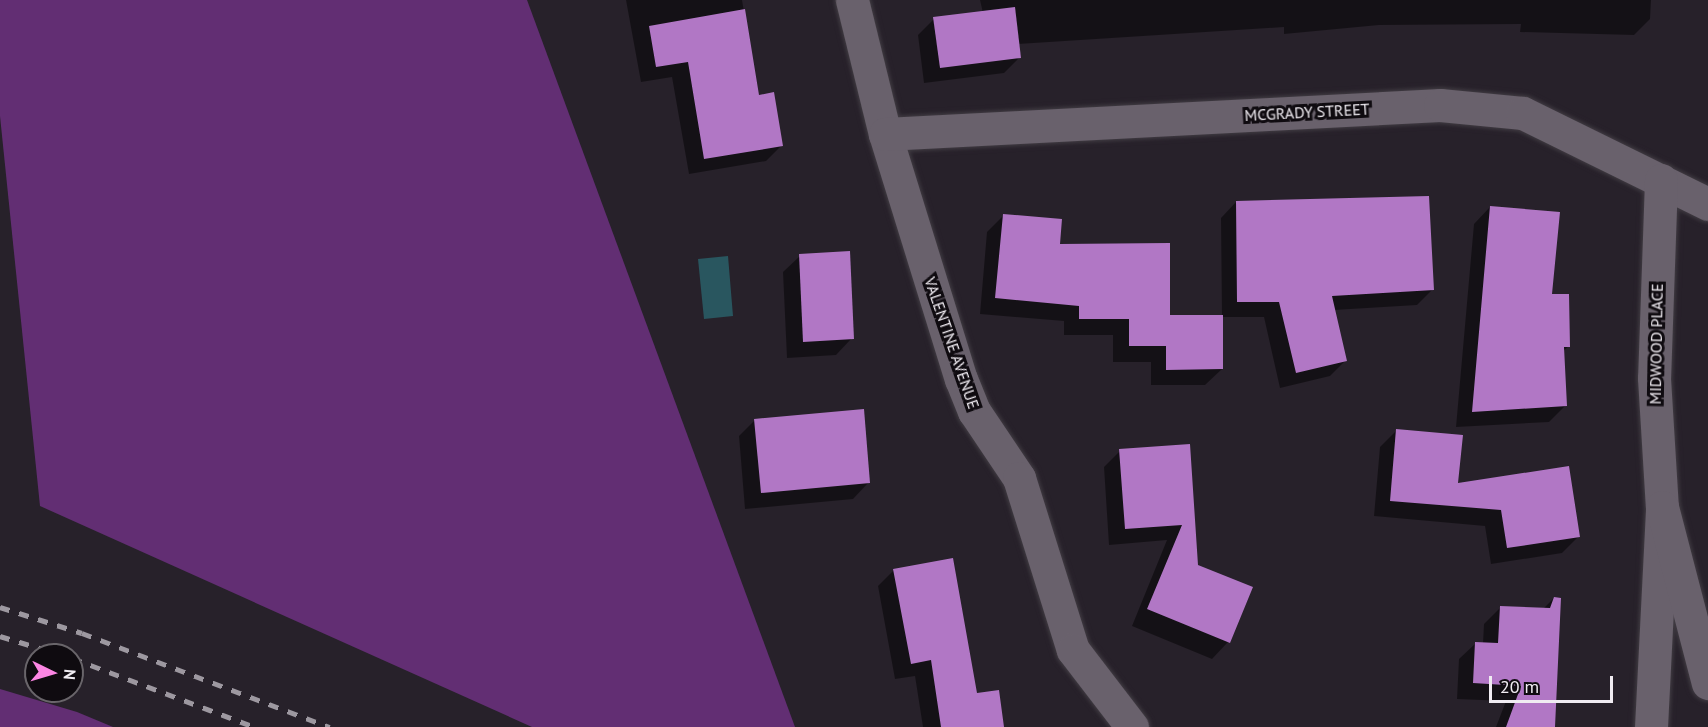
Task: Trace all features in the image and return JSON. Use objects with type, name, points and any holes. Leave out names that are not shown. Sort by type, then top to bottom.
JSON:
[{"type":"street","name":"VALENTINE AVENUE","points":[[852,0],[885,134],[974,411],[1019,478],[1073,650],[1132,727]]},
{"type":"street","name":"MCGRADY STREET","points":[[885,134],[1440,105],[1523,112],[1708,204]]},
{"type":"street","name":"MIDWOOD PLACE","points":[[1651,727],[1662,507],[1654,378],[1661,180]]},
{"type":"street","name":"MIDWOOD PLACE","points":[[1662,507],[1708,684]]},
{"type":"shaded area","points":[[0,0],[527,0],[795,727],[532,727],[40,506],[0,116]]},
{"type":"shaded area","points":[[0,689],[24,696],[24,703],[47,703],[77,712],[113,727],[0,727]]},
{"type":"water","points":[[728,256],[733,316],[704,319],[698,259]]},
{"type":"building","points":[[1015,7],[1021,58],[940,68],[933,17]]},
{"type":"building","points":[[745,9],[759,95],[774,92],[783,146],[704,159],[688,62],[656,67],[649,26]]},
{"type":"building","points":[[1429,196],[1434,290],[1332,296],[1347,361],[1296,373],[1279,302],[1237,302],[1236,201]]},
{"type":"building","points":[[1490,206],[1560,212],[1552,294],[1569,294],[1570,347],[1564,347],[1567,406],[1472,412]]},
{"type":"building","points":[[1003,214],[1062,219],[1060,244],[1170,243],[1170,315],[1223,315],[1223,369],[1166,370],[1166,346],[1129,346],[1129,319],[1079,319],[1079,306],[995,298]]},
{"type":"building","points":[[850,251],[854,339],[803,342],[799,254]]},
{"type":"building","points":[[864,409],[870,483],[761,493],[754,419]]},
{"type":"building","points":[[1396,429],[1463,435],[1458,483],[1569,466],[1580,537],[1507,548],[1501,510],[1390,501]]},
{"type":"building","points":[[1190,444],[1198,565],[1253,587],[1230,643],[1147,609],[1182,525],[1125,529],[1119,449]]},
{"type":"building","points":[[953,558],[977,693],[999,690],[1004,727],[941,727],[931,660],[911,664],[893,569]]},
{"type":"building","points":[[1554,597],[1561,598],[1555,727],[1506,727],[1521,686],[1473,683],[1475,642],[1498,643],[1500,606],[1550,608]]},
{"type":"railway","points":[[0,607],[82,633],[330,727]]},
{"type":"railway","points":[[0,636],[24,643]]},
{"type":"railway","points":[[84,663],[255,727]]}]
